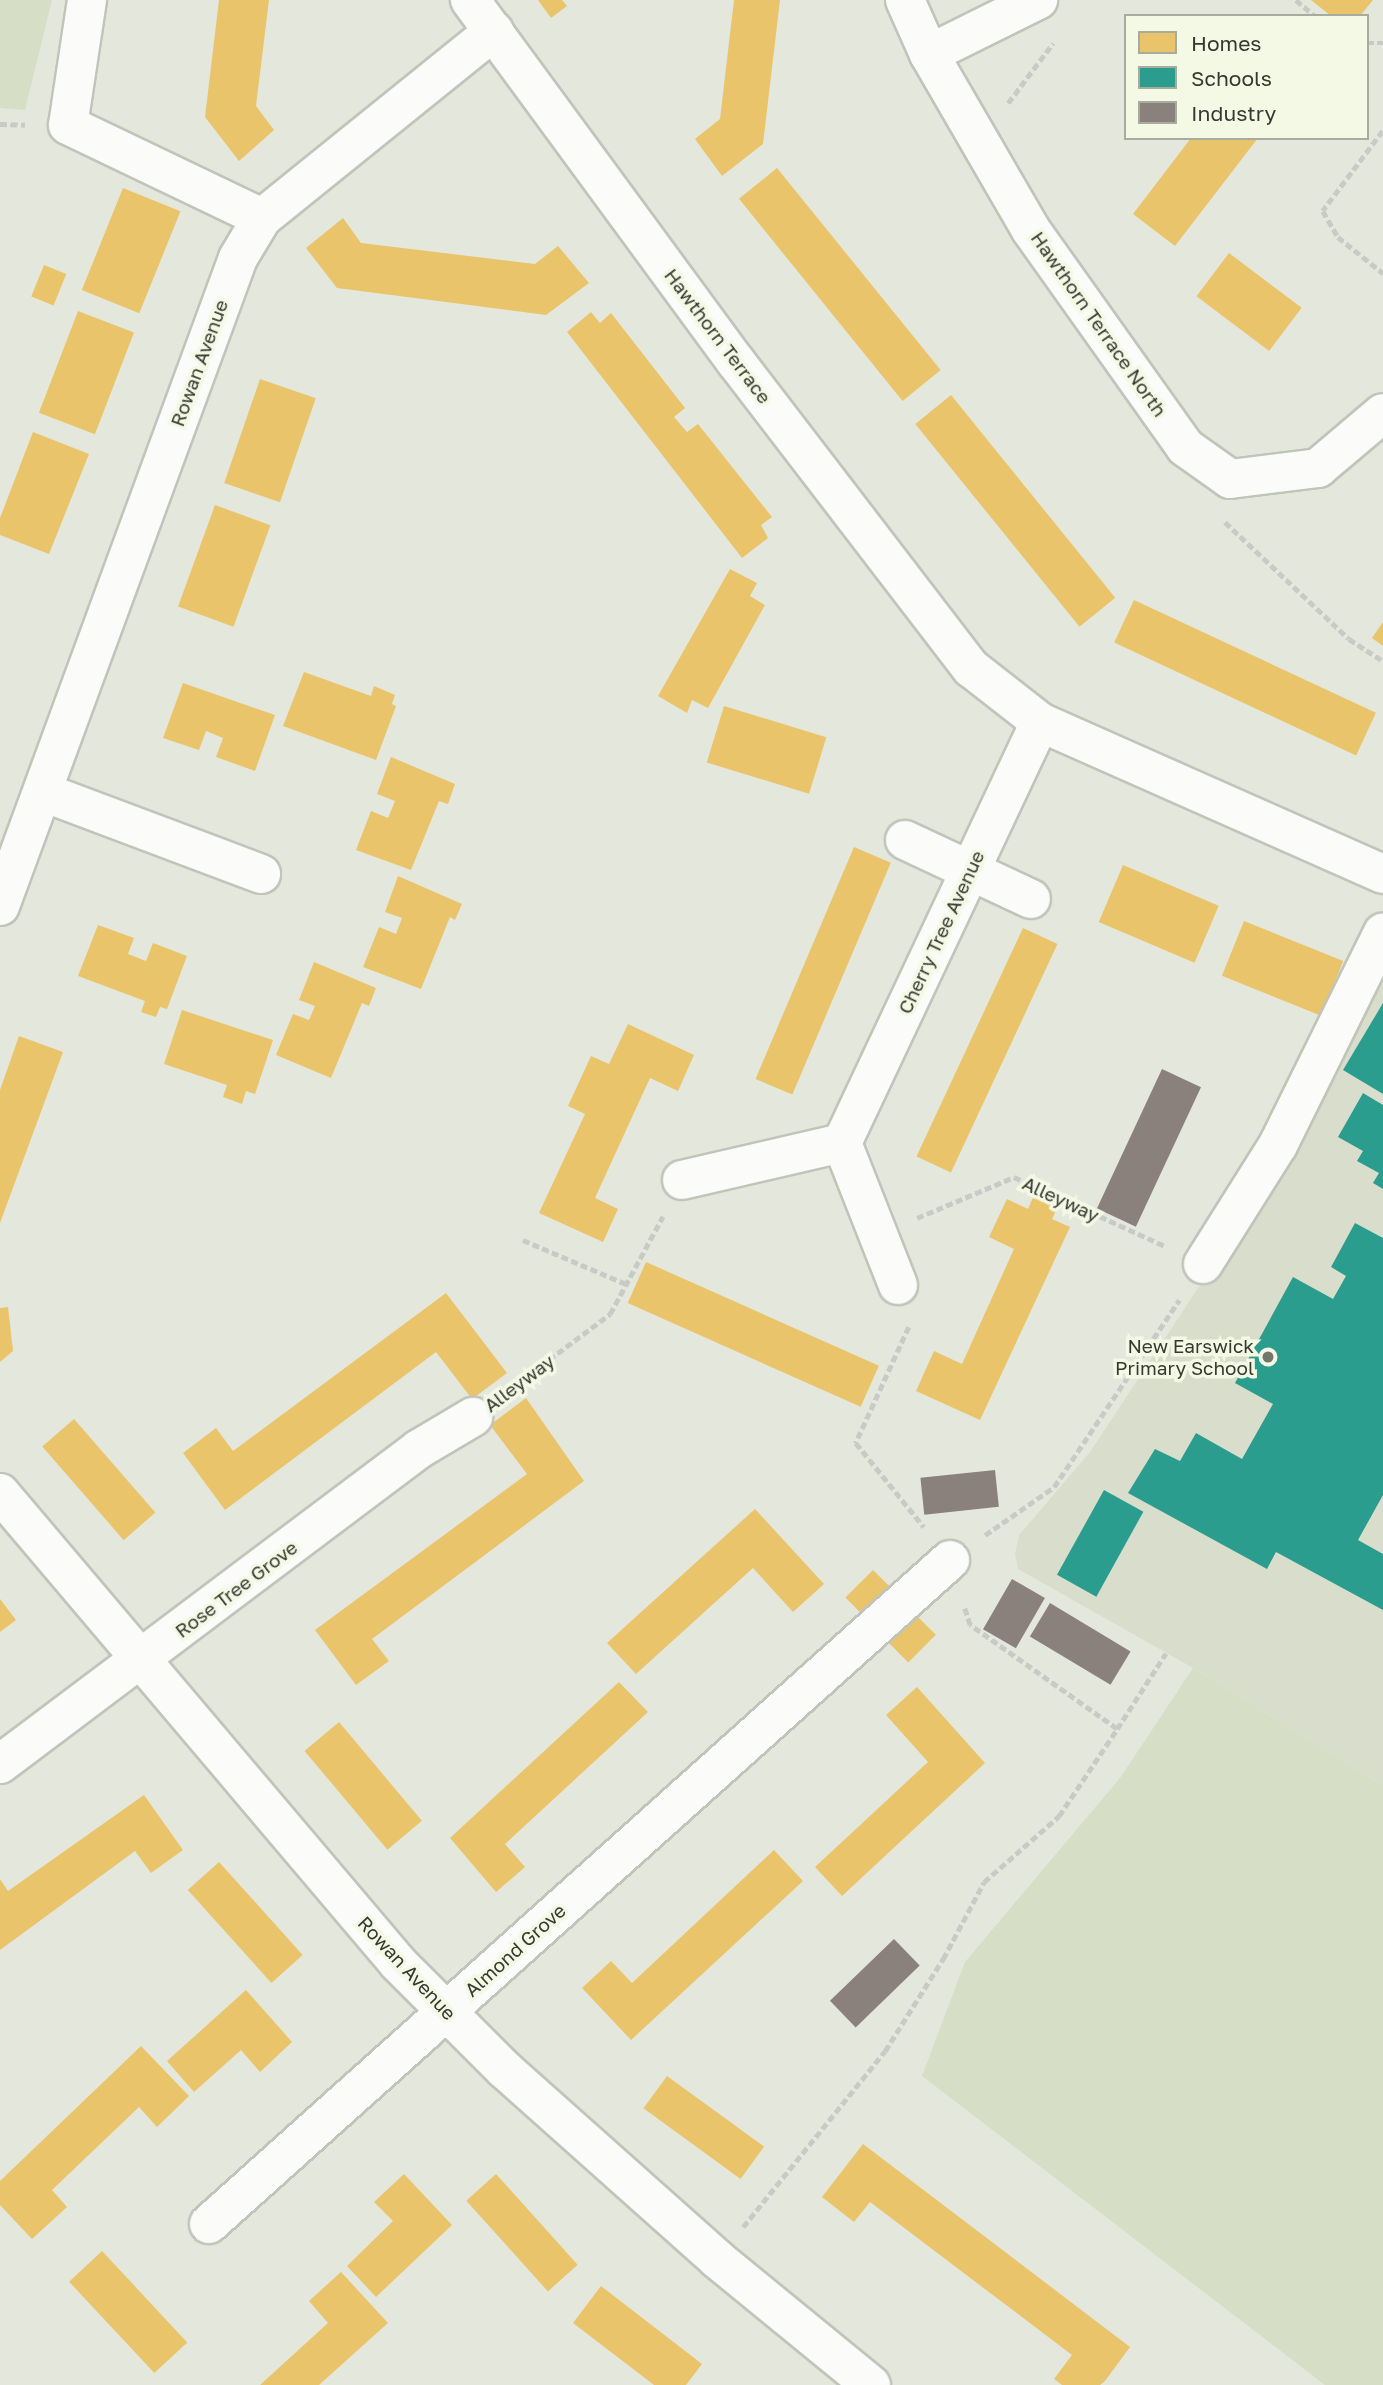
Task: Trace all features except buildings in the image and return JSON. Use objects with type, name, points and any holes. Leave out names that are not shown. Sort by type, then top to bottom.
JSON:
[{"type":"street","points":[[87,0],[68,125],[262,218]]},
{"type":"street","name":"Hawthorn Terrace","points":[[470,0],[753,384],[971,668],[1040,722],[1383,874]]},
{"type":"street","name":"Hawthorn Terrace North","points":[[905,0],[929,54],[1031,230],[1185,447],[1230,479]]},
{"type":"street","points":[[929,54],[1038,0]]},
{"type":"street","name":"Rowan Avenue","points":[[0,906],[238,258],[262,218],[494,31]]},
{"type":"street","points":[[1230,479],[1318,468],[1383,413]]},
{"type":"street","name":"Cherry Tree Avenue","points":[[842,1143],[1040,722]]},
{"type":"street","points":[[43,792],[261,874]]},
{"type":"street","points":[[905,840],[1031,899]]},
{"type":"street","points":[[1203,1264],[1262,1182],[1383,933]]},
{"type":"street","points":[[682,1180],[842,1143],[898,1285]]},
{"type":"street","name":"Rose Tree Grove","points":[[0,1764],[145,1659],[419,1449],[473,1417]]},
{"type":"street","name":"Rowan Avenue","points":[[0,1493],[145,1659],[398,1963],[504,2069],[717,2259],[871,2385]]},
{"type":"street","name":"Almond Grove","points":[[209,2224],[950,1560]]},
{"type":"path","points":[[1296,0],[1313,14]]},
{"type":"path","points":[[979,141],[1060,33]]},
{"type":"path","points":[[1383,131],[1323,211],[1338,237],[1383,273]]},
{"type":"path","points":[[1230,479],[1220,518],[1349,639],[1383,661]]},
{"type":"path","name":"Alleyway","points":[[878,1235],[1014,1177],[1203,1264]]},
{"type":"path","name":"Alleyway","points":[[473,1417],[610,1314],[682,1180]]},
{"type":"path","points":[[523,1240],[626,1284]]},
{"type":"path","points":[[950,1560],[1054,1488],[1203,1264]]},
{"type":"path","points":[[898,1285],[910,1327],[856,1443],[950,1560],[970,1625],[1117,1729]]},
{"type":"path","points":[[717,2259],[885,2051],[943,1959],[984,1882],[1059,1816],[1166,1653]]},
{"type":"shaded area","points":[[0,0],[52,0],[25,110],[0,108]]},
{"type":"shaded area","name":"New Earswick Primary School","points":[[1383,968],[1383,1786],[1193,1668],[1018,1569],[1015,1554],[1019,1535],[1090,1452],[1299,1135]]},
{"type":"shaded area","points":[[1193,1668],[1383,1786],[1383,2385],[1325,2385],[922,2076],[965,1962],[1120,1778]]},
{"type":"place","name":"New Earswick Primary School","points":[[1268,1357]]}]
